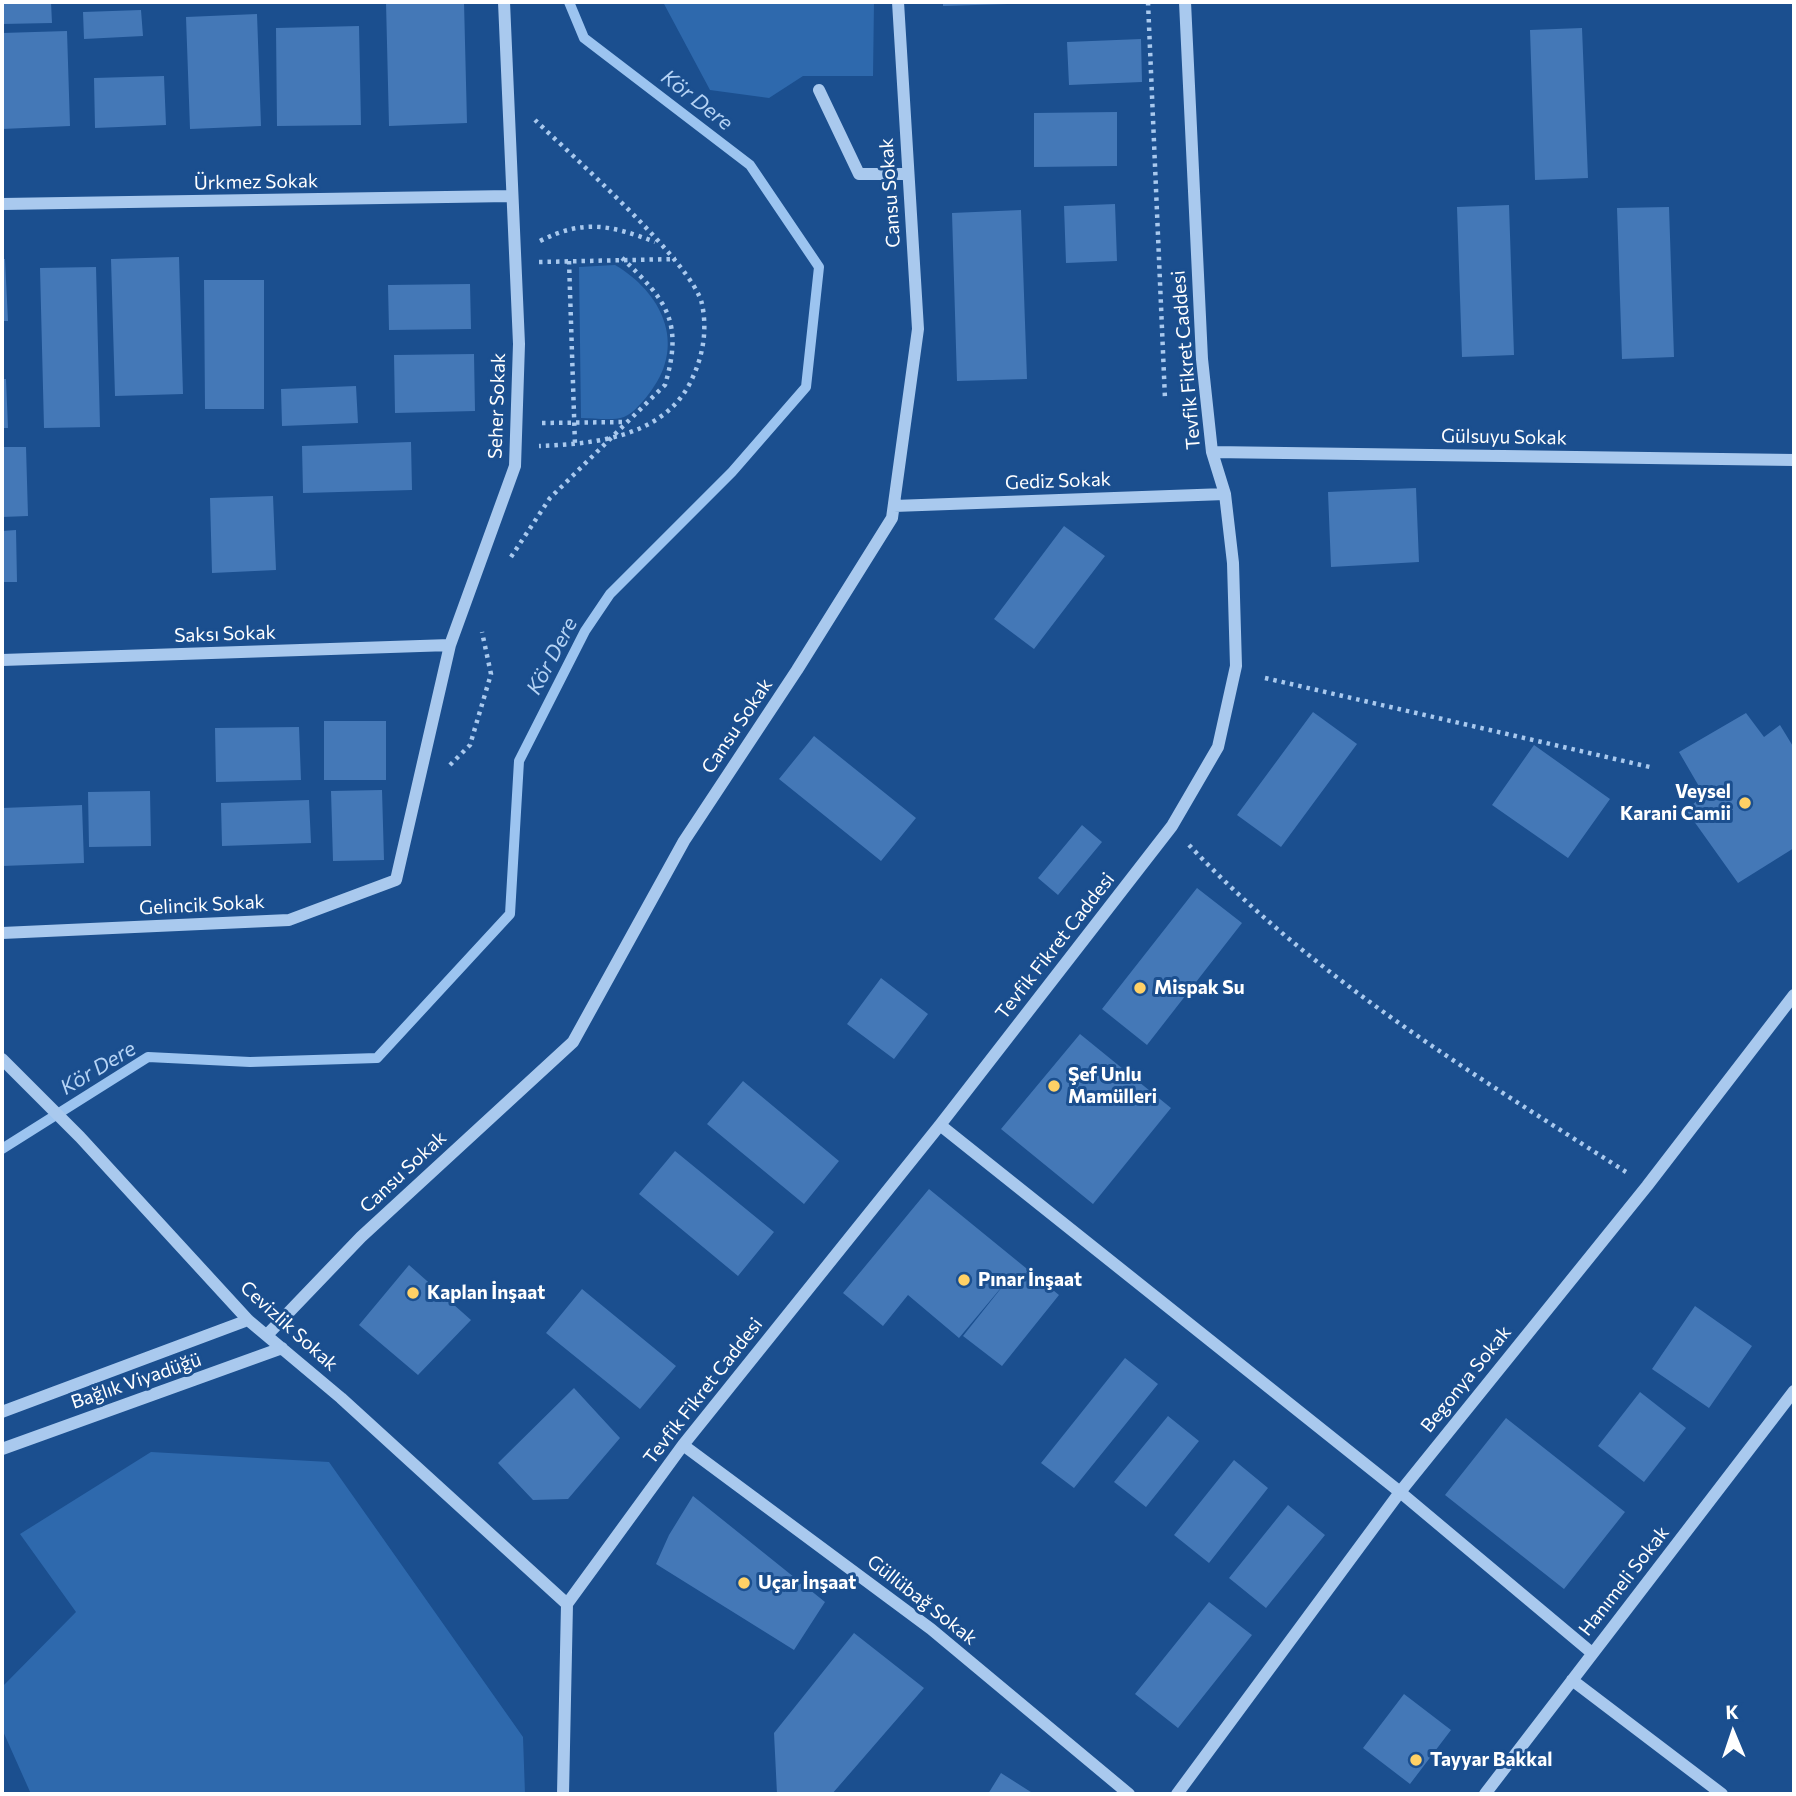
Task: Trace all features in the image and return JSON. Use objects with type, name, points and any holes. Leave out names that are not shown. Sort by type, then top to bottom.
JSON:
[{"type":"street","name":"Seher Sokak","points":[[396,880],[450,645],[515,466],[519,344],[510,195],[504,2]]},
{"type":"street","name":"Cansu Sokak","points":[[267,1335],[361,1237],[573,1042],[684,841],[892,518],[918,329],[898,2]]},
{"type":"street","name":"Tevfik Fikret Caddesi","points":[[567,1604],[683,1445],[940,1125],[1172,826],[1218,747],[1236,666],[1233,563],[1224,494],[1212,452],[1202,359],[1185,2]]},
{"type":"street","points":[[819,90],[859,174],[908,174]]},
{"type":"street","name":"Ürkmez Sokak","points":[[2,204],[510,195]]},
{"type":"street","name":"Gülsuyu Sokak","points":[[1212,452],[1794,460]]},
{"type":"street","name":"Gediz Sokak","points":[[894,506],[1224,494]]},
{"type":"street","name":"Saksı Sokak","points":[[2,660],[450,645]]},
{"type":"street","name":"Gelincik Sokak","points":[[2,933],[289,920],[396,880]]},
{"type":"street","name":"Begonya Sokak","points":[[1177,1794],[1399,1492],[1647,1186],[1794,995]]},
{"type":"street","name":"Cevizlik Sokak","points":[[2,1059],[80,1136],[248,1320],[341,1398],[567,1604]]},
{"type":"street","points":[[940,1125],[1399,1492],[1592,1653]]},
{"type":"street","name":"Bağlık Viyadüğü","points":[[2,1412],[248,1320]]},
{"type":"street","name":"Bağlık Viyadüğü","points":[[2,1449],[282,1348]]},
{"type":"street","name":"Hanımeli Sokak","points":[[1485,1794],[1794,1391]]},
{"type":"street","name":"Güllübağ Sokak","points":[[683,1445],[931,1629],[1129,1794]]},
{"type":"street","points":[[563,1794],[567,1604]]},
{"type":"street","points":[[1572,1680],[1721,1794]]},
{"type":"path","points":[[1148,2],[1165,399]]},
{"type":"path","points":[[533,117],[676,259],[702,302],[705,330],[701,362],[681,401],[650,425],[610,439],[575,445],[538,446]]},
{"type":"path","points":[[535,244],[564,229],[597,226],[622,229],[659,243]]},
{"type":"path","points":[[535,262],[622,258],[676,259]]},
{"type":"path","points":[[505,566],[550,498],[665,384],[672,362],[671,327],[665,303],[622,258]]},
{"type":"path","points":[[569,261],[575,445]]},
{"type":"path","points":[[538,423],[627,422]]},
{"type":"path","points":[[449,766],[470,745],[491,674],[482,632]]},
{"type":"path","points":[[1265,678],[1654,768]]},
{"type":"path","points":[[1172,826],[1203,859],[1309,957],[1392,1021],[1647,1186]]},
{"type":"shaded area","points":[[663,2],[874,2],[873,76],[803,76],[769,98],[710,90]]},
{"type":"shaded area","points":[[615,265],[645,289],[656,304],[668,337],[667,355],[662,373],[651,391],[632,412],[614,419],[581,418],[579,267]]},
{"type":"shaded area","points":[[151,1452],[329,1462],[523,1737],[525,1794],[31,1794],[2,1729],[2,1687],[76,1612],[20,1534]]},
{"type":"building","points":[[2,2],[51,2],[52,23],[2,24]]},
{"type":"building","points":[[386,2],[464,2],[467,123],[389,126]]},
{"type":"building","points":[[943,2],[1008,2],[1008,4],[943,6]]},
{"type":"building","points":[[141,10],[143,36],[84,39],[83,12]]},
{"type":"building","points":[[257,14],[261,126],[190,129],[186,17]]},
{"type":"building","points":[[359,26],[361,125],[277,126],[276,28]]},
{"type":"building","points":[[1582,28],[1588,178],[1535,180],[1530,30]]},
{"type":"building","points":[[67,31],[70,126],[2,129],[2,33]]},
{"type":"building","points":[[1141,39],[1142,82],[1069,85],[1067,42]]},
{"type":"building","points":[[164,76],[166,125],[95,128],[94,78]]},
{"type":"building","points":[[1117,112],[1117,166],[1034,167],[1034,113]]},
{"type":"building","points":[[1115,204],[1117,261],[1066,263],[1064,206]]},
{"type":"building","points":[[1509,205],[1514,355],[1462,357],[1457,207]]},
{"type":"building","points":[[1669,207],[1674,357],[1622,359],[1617,208]]},
{"type":"building","points":[[1021,210],[1027,379],[957,381],[952,213]]},
{"type":"building","points":[[179,257],[183,394],[115,396],[111,259]]},
{"type":"building","points":[[2,259],[5,259],[8,321],[2,321]]},
{"type":"building","points":[[96,267],[100,427],[44,428],[40,268]]},
{"type":"building","points":[[204,280],[264,280],[264,409],[205,409]]},
{"type":"building","points":[[470,284],[471,329],[389,330],[388,285]]},
{"type":"building","points":[[474,354],[475,411],[395,413],[394,355]]},
{"type":"building","points":[[2,379],[6,379],[8,428],[2,428]]},
{"type":"building","points":[[356,386],[358,423],[282,426],[281,389]]},
{"type":"building","points":[[411,442],[412,490],[303,493],[302,446]]},
{"type":"building","points":[[2,447],[26,447],[28,516],[2,517]]},
{"type":"building","points":[[1416,488],[1419,562],[1331,567],[1328,492]]},
{"type":"building","points":[[273,496],[276,570],[212,573],[210,498]]},
{"type":"building","points":[[1064,526],[1105,556],[1034,649],[994,619]]},
{"type":"building","points":[[16,530],[17,582],[2,582],[2,531]]},
{"type":"building","points":[[1313,712],[1357,744],[1281,847],[1237,815]]},
{"type":"building","name":"Veysel Karani Camii","points":[[1746,713],[1764,737],[1780,725],[1794,748],[1794,848],[1738,883],[1686,810],[1704,795],[1679,752]]},
{"type":"building","points":[[324,721],[386,721],[386,780],[324,780]]},
{"type":"building","points":[[299,727],[301,780],[216,782],[215,728]]},
{"type":"building","points":[[814,736],[916,818],[881,861],[779,779]]},
{"type":"building","points":[[1534,745],[1610,799],[1568,858],[1492,805]]},
{"type":"building","points":[[382,790],[384,860],[333,861],[331,791]]},
{"type":"building","points":[[150,791],[151,846],[89,847],[88,792]]},
{"type":"building","points":[[309,800],[311,843],[222,846],[221,803]]},
{"type":"building","points":[[82,805],[84,863],[2,866],[2,808]]},
{"type":"building","points":[[1082,825],[1102,842],[1058,895],[1038,878]]},
{"type":"building","points":[[1197,888],[1242,923],[1147,1045],[1102,1009]]},
{"type":"building","points":[[881,978],[928,1014],[894,1059],[847,1024]]},
{"type":"building","points":[[1080,1034],[1171,1108],[1093,1204],[1001,1129]]},
{"type":"building","points":[[743,1081],[839,1161],[804,1204],[707,1124]]},
{"type":"building","points":[[675,1151],[774,1232],[738,1276],[639,1194]]},
{"type":"building","points":[[929,1189],[1059,1295],[1002,1366],[963,1336],[1010,1277],[959,1338],[908,1295],[883,1326],[843,1293]]},
{"type":"building","name":"Kaplan İnşaat","points":[[409,1265],[471,1320],[418,1375],[359,1325]]},
{"type":"building","points":[[582,1289],[676,1366],[640,1409],[546,1333]]},
{"type":"building","points":[[1695,1306],[1752,1346],[1709,1408],[1652,1369]]},
{"type":"building","points":[[1125,1358],[1158,1384],[1074,1488],[1041,1463]]},
{"type":"building","points":[[574,1388],[620,1438],[568,1499],[533,1500],[498,1463]]},
{"type":"building","points":[[1640,1392],[1686,1428],[1644,1482],[1598,1446]]},
{"type":"building","points":[[1168,1416],[1199,1441],[1146,1507],[1114,1482]]},
{"type":"building","points":[[1506,1418],[1625,1512],[1564,1589],[1445,1495]]},
{"type":"building","points":[[1234,1460],[1268,1488],[1209,1563],[1174,1535]]},
{"type":"building","name":"Uçar İnşaat","points":[[693,1496],[825,1602],[794,1650],[656,1564],[669,1535]]},
{"type":"building","points":[[1288,1505],[1325,1535],[1266,1608],[1229,1578]]},
{"type":"building","points":[[1209,1602],[1252,1635],[1178,1728],[1135,1694]]},
{"type":"building","points":[[854,1633],[924,1688],[832,1794],[777,1794],[774,1733]]},
{"type":"building","points":[[1404,1694],[1451,1730],[1410,1784],[1363,1748]]},
{"type":"building","points":[[1001,1773],[1034,1794],[988,1794]]},
{"type":"waterway","name":"Kör Dere","points":[[2,1149],[148,1057],[250,1062],[377,1058],[510,914],[519,761],[585,631],[610,594],[732,472],[806,387],[819,267],[750,165],[584,38],[569,2]]},
{"type":"place","name":"Veysel Karani Camii","points":[[1745,803]]},
{"type":"place","name":"Mispak Su","points":[[1140,988]]},
{"type":"place","name":"Şef Unlu Mamülleri","points":[[1054,1086]]},
{"type":"place","name":"Pınar İnşaat","points":[[964,1280]]},
{"type":"place","name":"Kaplan İnşaat","points":[[413,1293]]},
{"type":"place","name":"Uçar İnşaat","points":[[744,1583]]},
{"type":"place","name":"Tayyar Bakkal","points":[[1416,1760]]}]
